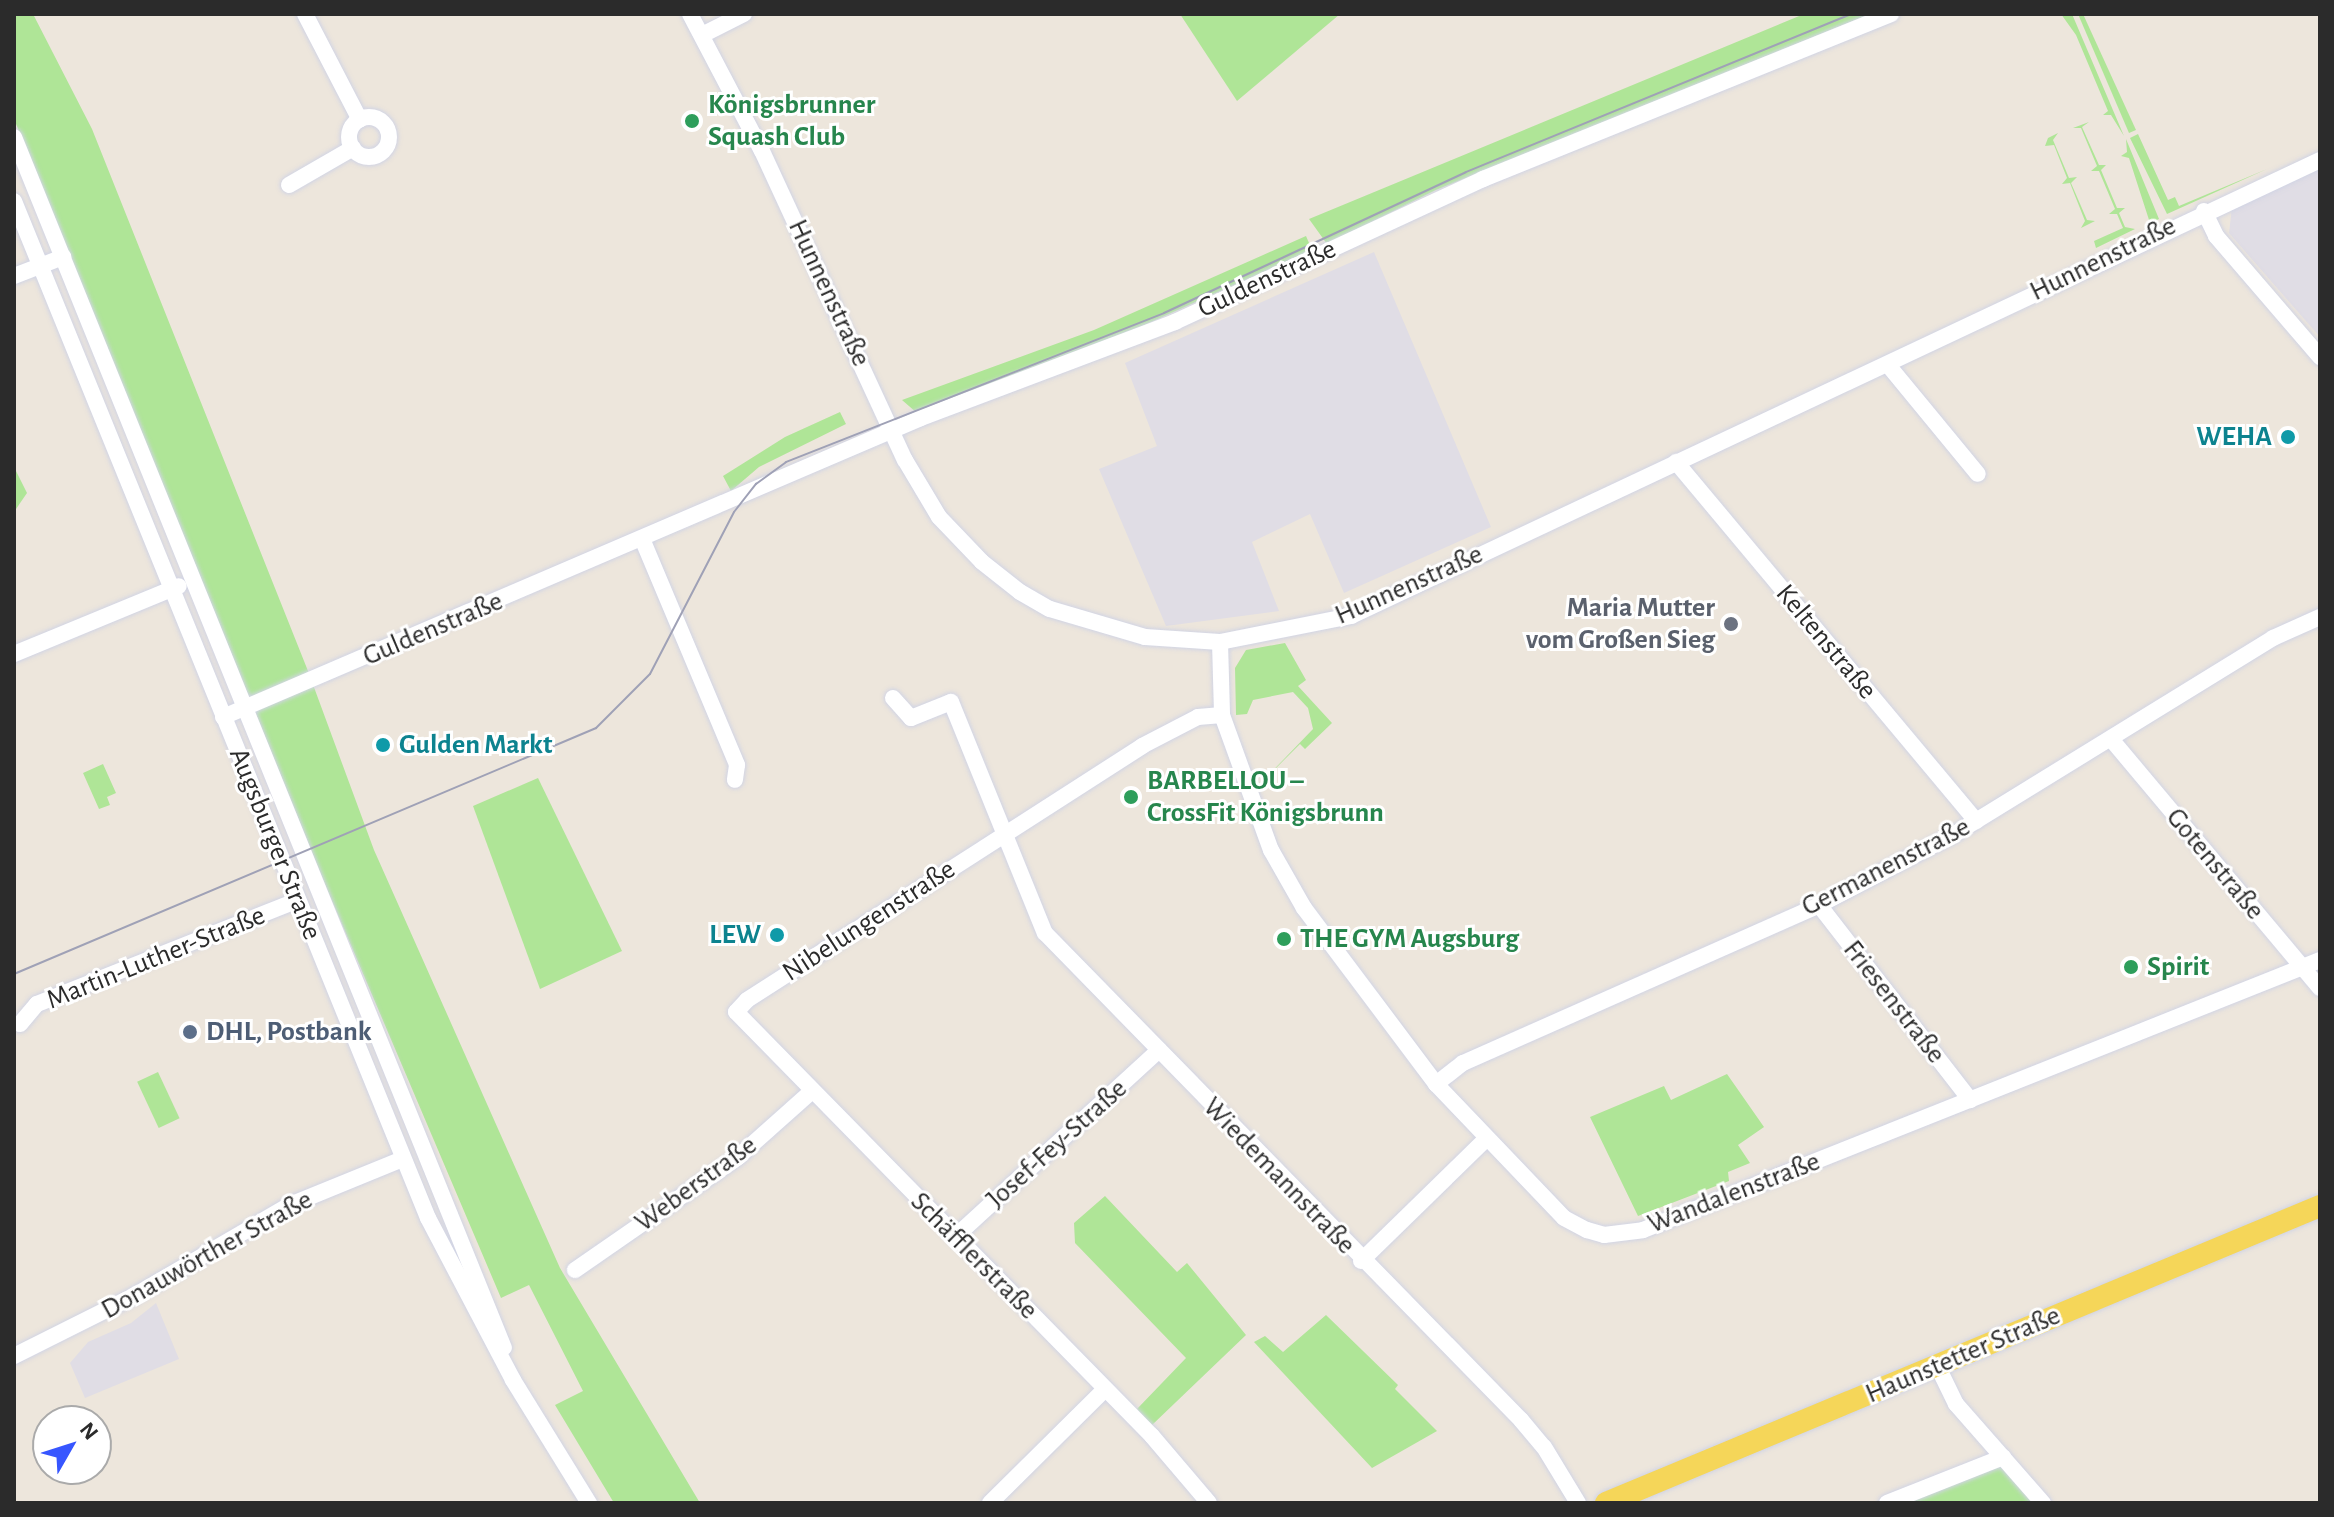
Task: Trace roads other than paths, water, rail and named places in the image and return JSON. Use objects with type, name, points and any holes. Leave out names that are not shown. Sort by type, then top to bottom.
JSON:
[{"type":"main road","name":"Haunstetter Straße","points":[[1606,1503],[2320,1206]]},
{"type":"street","points":[[305,14],[360,120]]},
{"type":"street","name":"Hunnenstraße","points":[[690,14],[893,431],[939,517],[982,562],[1020,592],[1050,609],[1145,637],[1220,642],[1351,616],[1888,365],[2204,211],[2320,160]]},
{"type":"street","points":[[702,35],[744,14]]},
{"type":"street","name":"Guldenstraße","points":[[223,717],[643,541],[893,431],[1175,322],[1483,179],[1891,14]]},
{"type":"street","points":[[360,120],[379,120],[388,129],[389,142],[376,156],[363,156],[353,148],[350,136],[360,120]]},
{"type":"street","name":"Augsburger Straße","points":[[14,137],[533,1411]]},
{"type":"street","points":[[289,185],[353,148]]},
{"type":"street","name":"Augsburger Straße","points":[[14,201],[403,1159],[472,1308],[589,1503]]},
{"type":"street","points":[[2204,211],[2216,236],[2320,357]]},
{"type":"street","points":[[14,276],[63,257]]},
{"type":"street","points":[[1888,365],[1978,474]]},
{"type":"street","name":"Keltenstraße","points":[[1676,462],[1976,821]]},
{"type":"street","points":[[643,541],[737,765],[735,780]]},
{"type":"street","points":[[14,654],[193,580]]},
{"type":"street","name":"Germanenstraße","points":[[1436,1084],[1463,1063],[1819,905],[1976,821],[2273,638],[2320,617]]},
{"type":"street","name":"Wandalenstraße","points":[[1220,642],[1222,715],[1271,850],[1304,908],[1436,1084],[1564,1218],[1587,1230],[1625,1234],[2320,960]]},
{"type":"street","points":[[893,698],[911,718],[951,702],[1005,834]]},
{"type":"street","name":"Nibelungenstraße","points":[[736,1012],[747,1000],[1183,723],[1222,715]]},
{"type":"street","name":"Gotenstraße","points":[[2111,739],[2320,988]]},
{"type":"street","name":"Wiedemannstraße","points":[[1005,834],[1045,933],[1361,1261],[1521,1420],[1578,1503]]},
{"type":"street","name":"Martin-Luther-Straße","points":[[20,1024],[37,1004],[298,900]]},
{"type":"street","name":"Friesenstraße","points":[[1819,905],[1970,1100]]},
{"type":"street","name":"Schäfflerstraße","points":[[736,1012],[1105,1389],[1209,1503]]},
{"type":"street","name":"Josef-Fey-Straße","points":[[955,1237],[1159,1050]]},
{"type":"street","name":"Weberstraße","points":[[575,1270],[738,1157],[812,1091]]},
{"type":"street","points":[[1361,1261],[1486,1139]]},
{"type":"street","name":"Donauwörther Straße","points":[[14,1356],[120,1304],[290,1205],[403,1159]]},
{"type":"street","points":[[1937,1365],[1956,1404],[2043,1503]]},
{"type":"street","points":[[990,1503],[1105,1389]]},
{"type":"street","points":[[1887,1503],[2003,1457]]},
{"type":"tram line","points":[[14,974],[596,728],[650,674],[734,512],[756,484],[786,462],[1164,313],[1466,172],[1851,14]]},
{"type":"place","name":"Königsbrunner Squash Club","points":[[692,121]]},
{"type":"place","name":"WEHA","points":[[2288,437]]},
{"type":"place","name":"Maria Mutter vom Großen Sieg","points":[[1731,624]]},
{"type":"place","name":"Gulden Markt","points":[[383,745]]},
{"type":"place","name":"BARBELLOU – CrossFit Königsbrunn","points":[[1131,797]]},
{"type":"place","name":"LEW","points":[[777,935]]},
{"type":"place","name":"THE GYM Augsburg","points":[[1284,939]]},
{"type":"place","name":"Spirit","points":[[2131,967]]},
{"type":"place","name":"DHL, Postbank","points":[[190,1032]]}]
